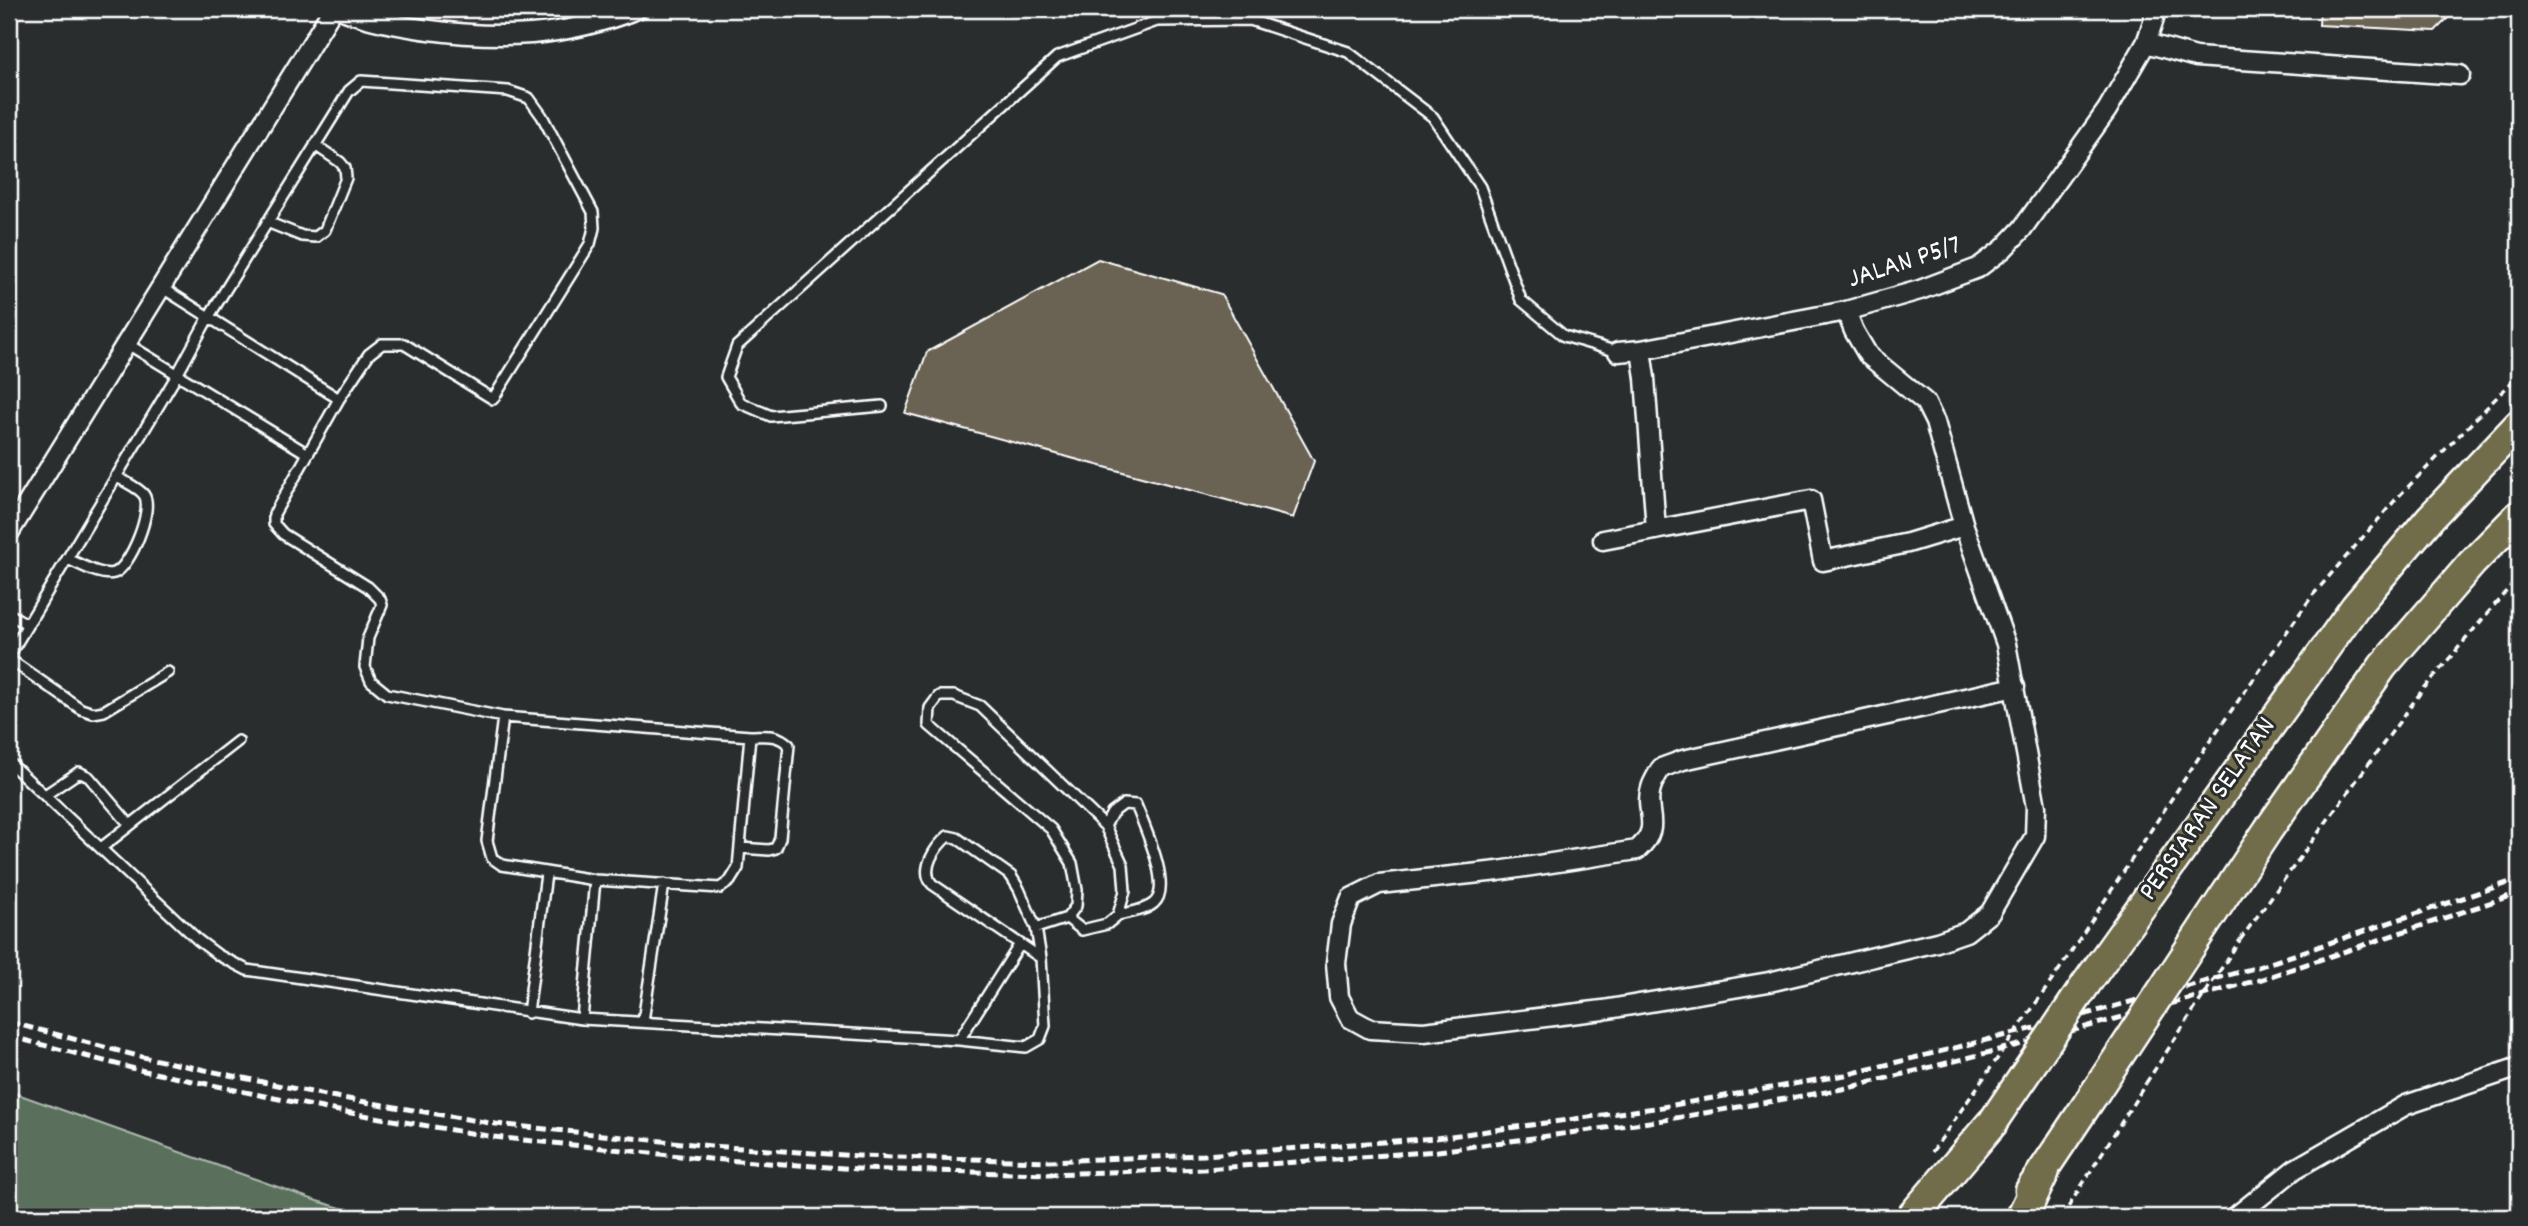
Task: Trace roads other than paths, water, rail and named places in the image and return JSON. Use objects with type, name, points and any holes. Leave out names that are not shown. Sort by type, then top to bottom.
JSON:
[{"type":"highway","points":[[1912,1217],[1992,1123]]},
{"type":"highway","points":[[2022,1217],[2044,1171]]},
{"type":"main road","name":"PERSIARAN SELATAN","points":[[1926,1217],[2085,985],[2355,607],[2431,517],[2519,424]]},
{"type":"main road","points":[[2011,1217],[2268,830],[2383,666],[2519,514]]},
{"type":"street","points":[[9,533],[333,9]]},
{"type":"street","points":[[340,9],[360,18],[473,36],[543,34],[611,19],[637,9]]},
{"type":"street","name":"JALAN P5/7","points":[[1618,352],[1641,350],[1846,311],[1920,290],[1978,268],[2003,249],[2022,229],[2107,110],[2146,43],[2154,19],[2154,9]]},
{"type":"street","points":[[2146,43],[2196,57],[2460,75]]},
{"type":"street","points":[[1846,311],[1868,355],[1925,402],[1935,422],[1964,526],[2006,644],[2015,687],[2036,807],[2035,836],[1990,914],[1966,932],[1937,942],[1769,982],[1603,1010],[1424,1032],[1370,1029],[1350,1018],[1339,997],[1336,964],[1341,924],[1352,898],[1379,884],[1497,871],[1637,850],[1648,840],[1652,823],[1650,790],[1661,768],[1683,760],[2015,687]]},
{"type":"street","points":[[1641,350],[1646,378],[1656,530]]},
{"type":"street","points":[[1603,540],[1811,500],[1824,561],[1908,544],[1964,526]]},
{"type":"street","points":[[2235,1217],[2295,1169],[2406,1105],[2519,1067]]},
{"type":"lane","points":[[882,406],[771,416],[741,403],[726,377],[737,346],[1058,57],[1157,21],[1250,20],[1348,52],[1433,117],[1480,187],[1521,300],[1563,336],[1618,352]]},
{"type":"lane","points":[[168,672],[104,711],[93,713],[81,709],[9,658],[208,318],[349,91],[361,82],[508,91],[529,98],[542,116],[593,212],[594,228],[590,244],[493,399],[404,344],[382,344],[369,354],[339,399],[274,514],[274,524],[283,534],[368,587],[380,599],[382,606],[368,638],[365,667],[371,681],[387,694],[503,717],[750,736],[775,735],[789,745],[780,838],[776,848],[769,850],[740,848]]},
{"type":"lane","points":[[267,222],[302,236],[316,237],[325,230],[346,178],[345,168],[341,162],[315,145]]},
{"type":"lane","points":[[161,287],[339,399]]},
{"type":"lane","points":[[126,343],[308,454]]},
{"type":"lane","points":[[66,559],[100,572],[114,573],[125,565],[148,515],[148,504],[143,494],[116,476]]},
{"type":"lane","points":[[9,614],[27,624]]},
{"type":"lane","points":[[1036,928],[1067,918],[1076,906],[1077,890],[1072,863],[1051,829],[929,725],[930,708],[939,696],[954,696],[980,706],[1105,826],[1123,865],[1125,891],[1118,915]]},
{"type":"lane","points":[[503,717],[487,841],[492,858],[502,865],[595,880],[720,888],[730,881],[738,868],[750,736]]},
{"type":"lane","points":[[101,848],[238,741]]},
{"type":"lane","points":[[9,762],[198,940],[218,955],[247,970],[582,1019],[959,1040],[1026,1047],[1040,1039],[1045,1026],[1041,958],[1036,928],[1011,876],[957,838],[948,836],[941,842],[926,869],[926,877],[932,884],[1041,958]]},
{"type":"lane","points":[[45,795],[79,772],[89,777],[130,825]]},
{"type":"lane","points":[[1067,918],[1082,930],[1107,924],[1118,915],[1147,908],[1157,901],[1162,891],[1159,869],[1136,805],[1124,804],[1112,813],[1105,826]]},
{"type":"lane","points":[[528,1013],[546,874]]},
{"type":"lane","points":[[582,1019],[595,880]]},
{"type":"lane","points":[[643,1021],[664,884]]},
{"type":"lane","points":[[959,1040],[1020,944]]},
{"type":"railway","points":[[9,1022],[138,1056],[330,1096],[496,1124],[711,1146],[858,1156],[1048,1161],[1204,1155],[1436,1138],[1662,1107],[1845,1075],[2035,1028],[2258,967],[2519,879]]},
{"type":"railway","points":[[9,1036],[135,1069],[327,1109],[494,1137],[710,1159],[858,1169],[1048,1174],[1204,1169],[1438,1151],[1664,1120],[1848,1088],[2262,979],[2519,893]]}]
